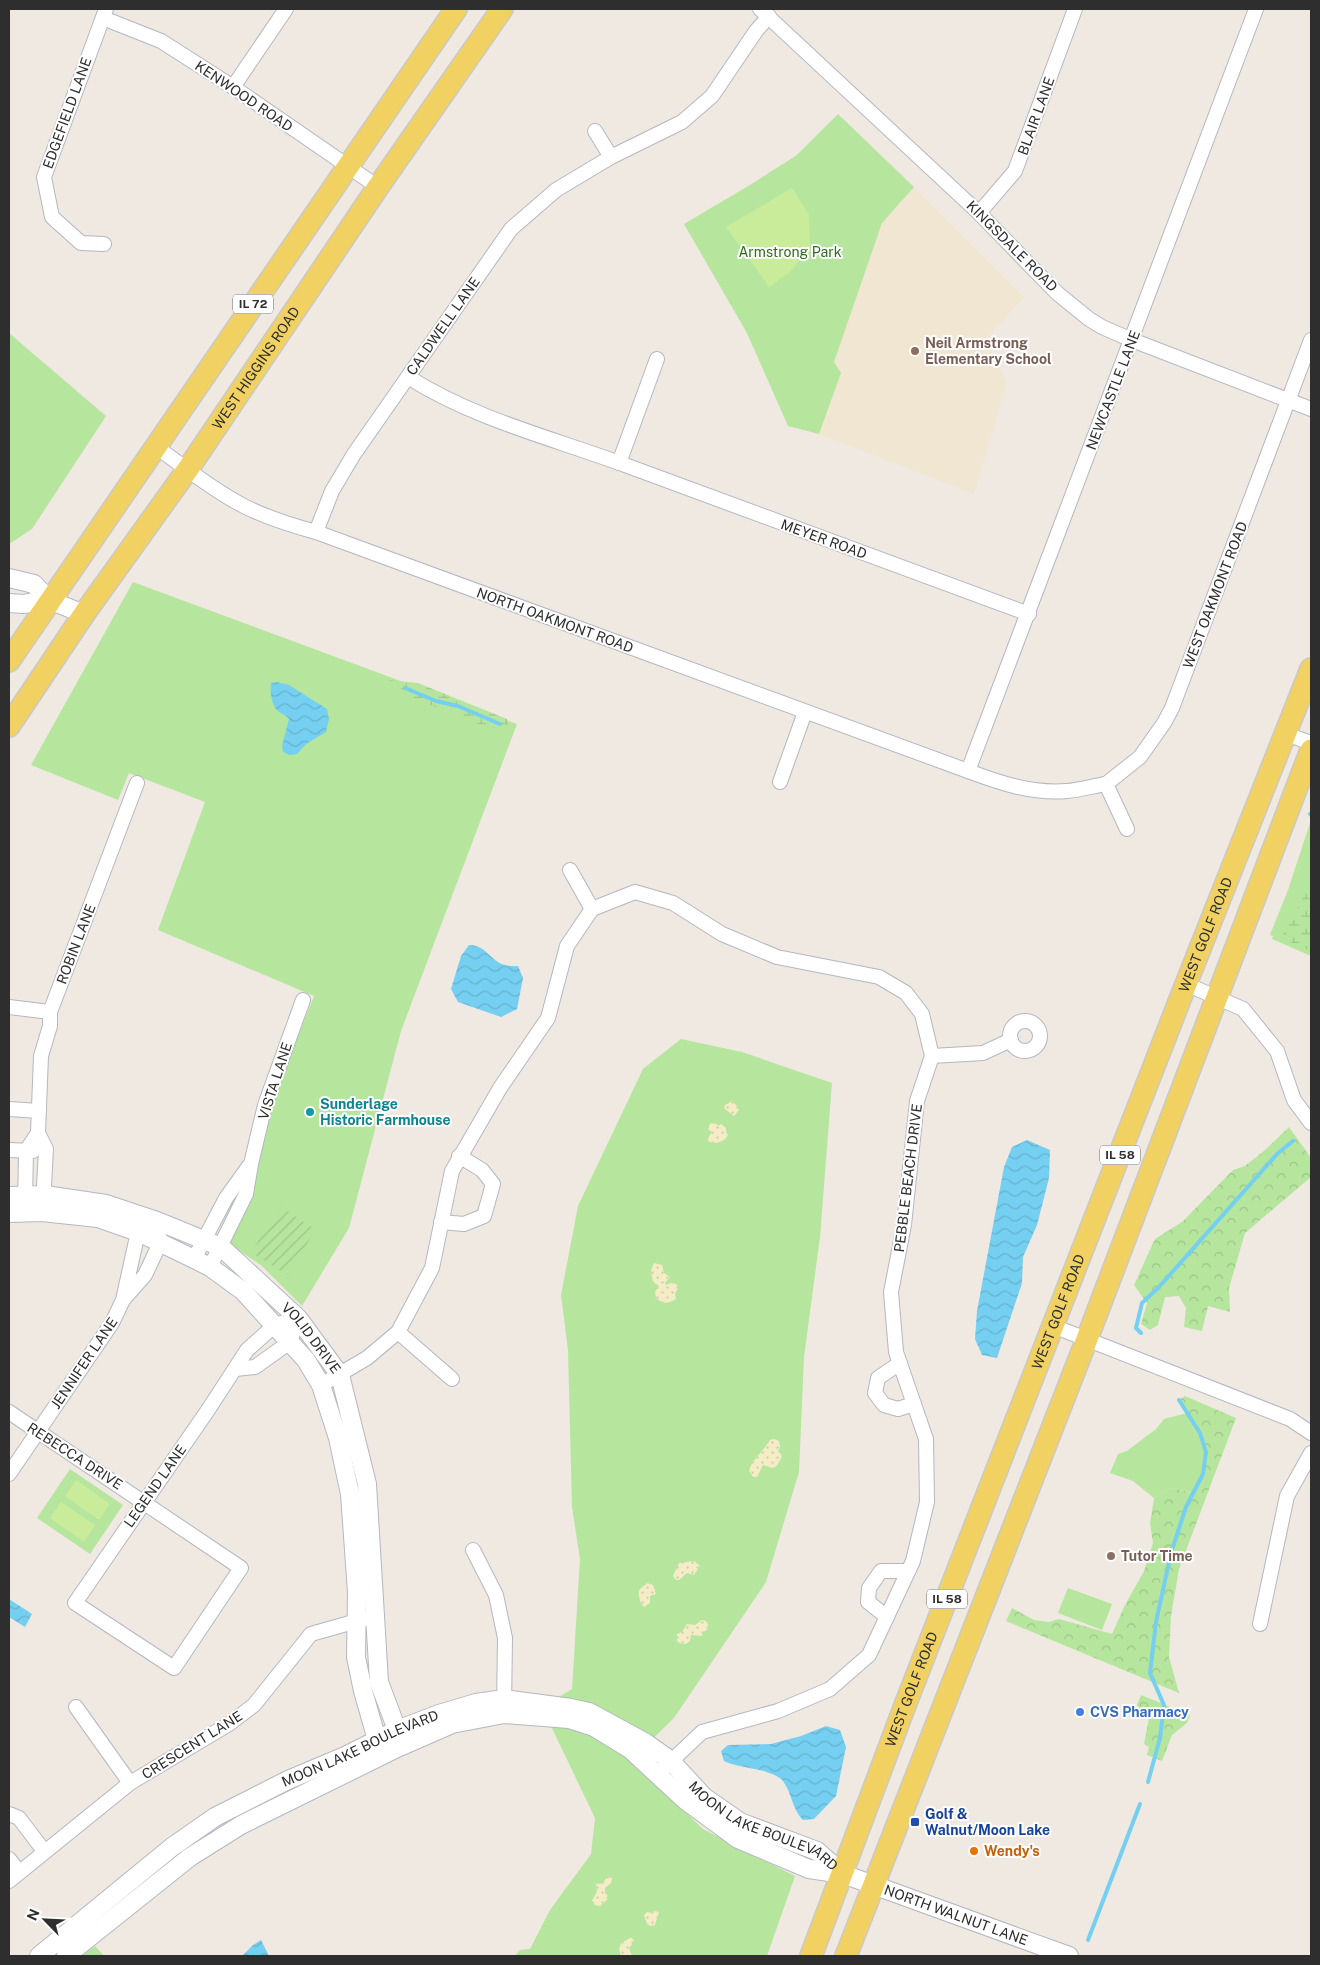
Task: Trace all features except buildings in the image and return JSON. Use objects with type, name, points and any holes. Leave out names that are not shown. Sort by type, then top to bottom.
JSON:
[{"type":"main road","name":"IL 72","points":[[9,661],[456,9]]},
{"type":"main road","name":"WEST HIGGINS ROAD","points":[[9,726],[84,614],[188,469],[378,186],[502,9]]},
{"type":"main road","name":"WEST GOLF ROAD","points":[[811,1956],[911,1690],[1311,669]]},
{"type":"main road","name":"IL 58","points":[[846,1956],[1087,1339],[1311,750]]},
{"type":"street","points":[[233,87],[286,9]]},
{"type":"street","name":"BLAIR LANE","points":[[979,213],[1015,171],[1075,9]]},
{"type":"street","name":"NEWCASTLE LANE","points":[[968,771],[1029,614],[1256,9]]},
{"type":"street","name":"KINGSDALE ROAD","points":[[764,12],[979,213],[1036,272],[1079,312],[1102,327],[1132,340],[1311,408]]},
{"type":"street","name":"CALDWELL LANE","points":[[316,532],[332,491],[354,454],[511,229],[556,190],[612,157],[682,122],[712,96],[756,31],[764,12]]},
{"type":"street","name":"KENWOOD ROAD","points":[[104,13],[161,41],[233,87],[378,186]]},
{"type":"street","name":"EDGEFIELD LANE","points":[[104,13],[44,177],[52,217],[81,243],[104,244]]},
{"type":"street","points":[[596,131],[612,157]]},
{"type":"street","name":"WEST OAKMONT ROAD","points":[[1106,784],[1140,758],[1172,708],[1311,340]]},
{"type":"street","points":[[619,463],[657,359]]},
{"type":"street","name":"MEYER ROAD","points":[[408,377],[435,394],[503,422],[1029,614]]},
{"type":"street","name":"NORTH OAKMONT ROAD","points":[[155,446],[242,505],[284,523],[316,532],[1007,785],[1030,790],[1067,791],[1106,784]]},
{"type":"street","points":[[9,578],[34,584],[50,600],[84,614]]},
{"type":"street","points":[[9,603],[24,604],[50,600]]},
{"type":"street","points":[[780,782],[805,712]]},
{"type":"street","points":[[1286,734],[1311,743]]},
{"type":"street","name":"ROBIN LANE","points":[[43,1204],[46,1149],[38,1133],[41,1056],[50,1026],[50,1012],[137,783]]},
{"type":"street","points":[[1106,784],[1128,828]]},
{"type":"street","points":[[570,870],[592,909]]},
{"type":"street","points":[[321,1385],[367,1358],[398,1332],[432,1268],[452,1171],[500,1088],[548,1018],[566,946],[592,909],[635,892],[673,903],[722,934],[777,957],[879,977],[906,993],[922,1014],[932,1056],[982,1053],[1011,1040]]},
{"type":"street","points":[[1186,984],[1243,1008],[1277,1051],[1294,1100],[1311,1123]]},
{"type":"street","name":"VISTA LANE","points":[[210,1267],[246,1194],[265,1105],[303,1000]]},
{"type":"street","points":[[12,1012],[50,1012]]},
{"type":"street","name":"PEBBLE BEACH DRIVE","points":[[659,1774],[670,1760],[702,1732],[778,1711],[830,1689],[869,1654],[913,1561],[928,1502],[926,1439],[896,1352],[891,1292],[904,1225],[918,1101],[932,1056]]},
{"type":"street","points":[[9,1109],[39,1111]]},
{"type":"street","points":[[17,1205],[26,1151],[38,1133]]},
{"type":"street","points":[[9,1150],[46,1149]]},
{"type":"street","points":[[441,1222],[464,1224],[484,1216],[493,1184],[482,1170],[459,1156]]},
{"type":"street","name":"VISTA LANE","points":[[194,1258],[226,1198],[251,1164]]},
{"type":"street","name":"VOLID DRIVE","points":[[43,1204],[98,1218],[138,1232],[210,1267],[243,1291],[306,1360],[321,1385],[338,1438],[350,1494],[366,1618],[378,1682],[397,1730]]},
{"type":"street","name":"VOLID DRIVE","points":[[17,1205],[106,1204],[157,1221],[221,1247],[298,1318],[340,1375],[367,1484],[366,1618],[356,1657],[363,1691],[377,1740]]},
{"type":"street","points":[[138,1232],[157,1221],[160,1243]]},
{"type":"street","name":"JENNIFER LANE","points":[[123,1300],[138,1232]]},
{"type":"street","name":"JENNIFER LANE","points":[[9,1474],[104,1337],[123,1300],[145,1275],[160,1243]]},
{"type":"street","points":[[235,1369],[256,1367],[290,1342],[298,1318]]},
{"type":"street","name":"LEGEND LANE","points":[[74,1603],[208,1410],[247,1350],[275,1325],[298,1318]]},
{"type":"street","points":[[1053,1326],[1290,1420],[1311,1433]]},
{"type":"street","points":[[398,1332],[452,1380]]},
{"type":"street","points":[[900,1363],[878,1378],[875,1393],[884,1405],[898,1409],[914,1404]]},
{"type":"street","name":"REBECCA DRIVE","points":[[9,1412],[242,1568],[174,1668],[74,1603]]},
{"type":"street","points":[[1260,1624],[1287,1496],[1311,1453]]},
{"type":"street","points":[[473,1550],[496,1595],[505,1638],[504,1707]]},
{"type":"street","points":[[887,1617],[868,1602],[869,1588],[881,1571],[908,1571]]},
{"type":"street","name":"CRESCENT LANE","points":[[14,1877],[130,1783],[229,1724],[254,1705],[311,1634],[366,1618]]},
{"type":"street","name":"MOON LAKE BOULEVARD","points":[[39,1956],[172,1847],[215,1817],[288,1780],[345,1756],[397,1730],[439,1714],[476,1703],[569,1719],[594,1727],[630,1749],[685,1800],[738,1839],[809,1869],[843,1874]]},
{"type":"street","points":[[76,1707],[130,1783]]},
{"type":"street","name":"MOON LAKE BOULEVARD","points":[[66,1956],[190,1857],[241,1825],[397,1748],[452,1724],[504,1707],[571,1708],[589,1712],[646,1743],[670,1760],[704,1797],[740,1822],[817,1851],[843,1874]]},
{"type":"street","points":[[9,1814],[19,1818],[44,1852]]},
{"type":"street","points":[[9,1859],[14,1877]]},
{"type":"street","name":"NORTH WALNUT LANE","points":[[843,1874],[1069,1956]]},
{"type":"shaded area","name":"Neil Armstrong Elementary School","points":[[914,187],[1024,297],[985,340],[1007,383],[974,494],[819,434],[841,373],[834,362],[882,223]]},
{"type":"green space","name":"Armstrong Park","points":[[838,114],[914,187],[882,223],[834,362],[841,373],[819,434],[788,426],[747,333],[684,224],[797,155]]},
{"type":"green space","points":[[792,188],[809,215],[810,247],[791,271],[769,287],[726,227]]},
{"type":"green space","points":[[9,333],[106,416],[32,529],[9,544]]},
{"type":"green space","points":[[133,582],[517,724],[401,1031],[349,1228],[302,1306],[262,1266],[218,1236],[314,996],[158,930],[205,802],[129,773],[118,800],[31,765]]},
{"type":"green space","points":[[388,680],[418,683],[507,719],[509,731],[486,727],[396,691]]},
{"type":"green space","points":[[1311,820],[1311,956],[1272,939],[1273,936],[1270,935],[1288,890]]},
{"type":"green space","points":[[1311,883],[1311,951],[1288,941],[1283,934]]},
{"type":"green space","points":[[681,1039],[742,1052],[832,1083],[820,1237],[804,1357],[799,1472],[766,1582],[674,1718],[631,1760],[703,1829],[795,1876],[767,1956],[515,1956],[520,1950],[530,1949],[550,1910],[591,1854],[595,1818],[550,1724],[559,1697],[572,1689],[580,1559],[572,1507],[568,1350],[561,1295],[578,1206],[643,1069]]},
{"type":"green space","points":[[1289,1127],[1311,1158],[1311,1177],[1245,1233],[1229,1288],[1230,1312],[1208,1306],[1202,1331],[1184,1327],[1186,1308],[1179,1296],[1165,1297],[1158,1325],[1150,1330],[1141,1324],[1147,1303],[1134,1285],[1155,1239],[1182,1222],[1233,1170],[1245,1166]]},
{"type":"green space","points":[[281,1207],[316,1230],[287,1275],[251,1252]]},
{"type":"green space","points":[[1185,1396],[1236,1418],[1179,1569],[1171,1616],[1169,1657],[1179,1693],[1006,1621],[1012,1608],[1034,1620],[1049,1622],[1059,1619],[1112,1634],[1125,1605],[1144,1571],[1153,1543],[1150,1523],[1154,1498],[1172,1488],[1192,1493],[1203,1465],[1205,1455],[1200,1435],[1179,1400]]},
{"type":"green space","points":[[1187,1413],[1204,1443],[1205,1452],[1203,1470],[1193,1493],[1172,1488],[1154,1498],[1133,1481],[1110,1473],[1118,1454],[1127,1451],[1156,1429],[1164,1419]]},
{"type":"green space","points":[[70,1469],[123,1505],[90,1554],[37,1518]]},
{"type":"green space","points":[[76,1480],[110,1504],[99,1520],[65,1496]]},
{"type":"green space","points":[[61,1502],[95,1525],[84,1542],[50,1518]]},
{"type":"green space","points":[[1068,1588],[1112,1604],[1102,1630],[1058,1613]]},
{"type":"green space","points":[[1141,1695],[1190,1715],[1187,1723],[1172,1735],[1162,1761],[1147,1755],[1149,1747],[1144,1744],[1149,1718],[1137,1705]]},
{"type":"green space","points":[[95,1946],[104,1956],[82,1956]]},
{"type":"sand","points":[[732,1101],[739,1110],[734,1116],[724,1108],[725,1105]]},
{"type":"sand","points":[[712,1123],[718,1126],[721,1124],[726,1128],[728,1135],[717,1143],[708,1141],[712,1132],[708,1129]]},
{"type":"sand","points":[[654,1263],[662,1265],[664,1273],[670,1277],[665,1283],[666,1285],[673,1282],[678,1286],[675,1293],[676,1299],[673,1301],[663,1302],[656,1298],[655,1292],[659,1286],[653,1282],[651,1270]]},
{"type":"sand","points":[[770,1440],[779,1441],[780,1447],[778,1451],[782,1456],[775,1467],[763,1465],[757,1477],[753,1477],[749,1471],[753,1463]]},
{"type":"sand","points":[[694,1561],[700,1566],[694,1575],[687,1573],[678,1580],[675,1579],[673,1576],[679,1563]]},
{"type":"sand","points":[[647,1583],[653,1585],[656,1594],[650,1596],[650,1603],[644,1607],[640,1601],[639,1592]]},
{"type":"sand","points":[[702,1620],[708,1624],[708,1629],[703,1632],[702,1636],[691,1635],[690,1641],[685,1644],[677,1641],[677,1634],[682,1632],[687,1624],[695,1625]]},
{"type":"sand","points":[[607,1877],[612,1878],[611,1883],[605,1888],[608,1899],[600,1906],[595,1905],[592,1901],[597,1891],[596,1884],[603,1883]]},
{"type":"sand","points":[[654,1911],[659,1912],[655,1925],[651,1926],[647,1924],[644,1915],[647,1912],[652,1913]]},
{"type":"sand","points":[[630,1938],[634,1941],[629,1948],[632,1956],[621,1956],[619,1949],[621,1943]]},
{"type":"water","points":[[277,682],[289,685],[327,709],[329,719],[326,732],[306,744],[297,754],[290,755],[283,752],[282,746],[289,719],[277,710],[273,703],[271,683]]},
{"type":"water","points":[[469,945],[477,946],[501,964],[518,966],[523,978],[517,1009],[501,1017],[458,1002],[451,989],[461,956]]},
{"type":"water","points":[[1027,1140],[1050,1150],[1049,1178],[1037,1225],[1023,1257],[1022,1283],[997,1358],[982,1355],[975,1339],[977,1311],[1004,1167],[1012,1147]]},
{"type":"water","points":[[9,1599],[32,1614],[25,1627],[9,1617]]},
{"type":"water","points":[[826,1726],[840,1730],[846,1747],[836,1796],[814,1819],[803,1820],[799,1816],[786,1786],[778,1777],[764,1771],[724,1761],[721,1751],[728,1745],[771,1744],[801,1736]]},
{"type":"water","points":[[261,1940],[269,1956],[242,1956],[253,1945]]},
{"type":"waterway","points":[[405,688],[436,701],[458,706],[500,724]]},
{"type":"waterway","points":[[1141,1333],[1136,1328],[1142,1303],[1159,1287],[1278,1153],[1293,1141]]},
{"type":"waterway","points":[[1148,1782],[1160,1738],[1164,1705],[1150,1673],[1156,1622],[1171,1553],[1186,1507],[1203,1474],[1206,1452],[1200,1433],[1179,1400]]},
{"type":"waterway","points":[[1088,1940],[1140,1804]]},
{"type":"place","name":"Neil Armstrong Elementary School","points":[[915,351]]},
{"type":"place","name":"Sunderlage Historic Farmhouse","points":[[310,1112]]},
{"type":"place","name":"Tutor Time","points":[[1111,1556]]},
{"type":"place","name":"CVS Pharmacy","points":[[1080,1712]]},
{"type":"place","name":"Golf & Walnut/Moon Lake","points":[[915,1822]]},
{"type":"place","name":"Wendy's","points":[[974,1851]]}]
